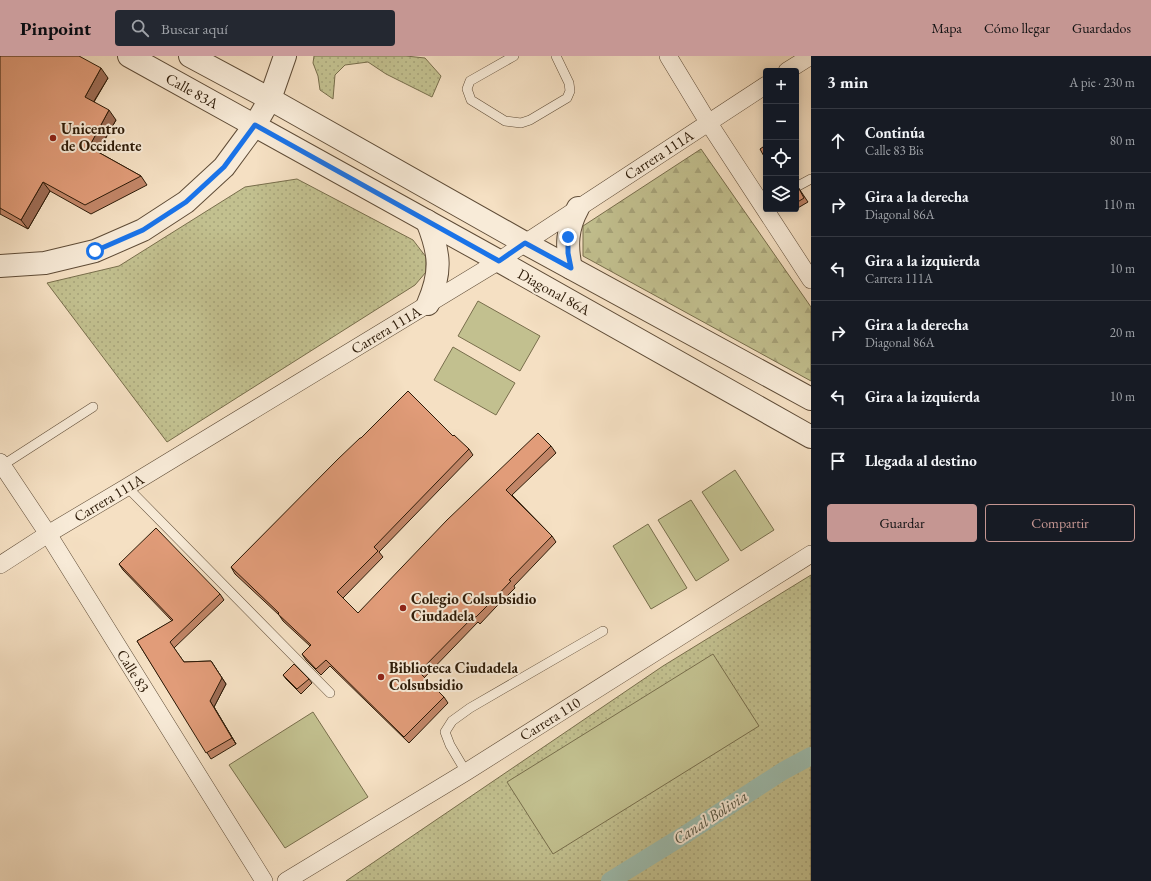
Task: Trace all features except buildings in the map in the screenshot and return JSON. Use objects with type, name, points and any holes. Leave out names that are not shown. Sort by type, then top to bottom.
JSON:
[{"type":"street","name":"Calle 83A","points":[[129,56],[255,125]]},
{"type":"street","name":"Calle 83A","points":[[192,56],[270,99]]},
{"type":"street","points":[[176,83],[192,56]]},
{"type":"street","points":[[0,266],[45,263],[95,251],[143,230],[186,202],[224,167],[255,125],[270,99],[285,56]]},
{"type":"street","points":[[668,56],[708,122],[763,203]]},
{"type":"street","points":[[792,68],[811,56]]},
{"type":"street","name":"Carrera 111A","points":[[0,565],[48,534],[499,261],[763,87]]},
{"type":"street","name":"Diagonal 86A","points":[[270,99],[525,243],[811,399]]},
{"type":"street","name":"Diagonal 86A","points":[[255,125],[811,437]]},
{"type":"street","points":[[571,268],[568,253],[569,230],[578,208]]},
{"type":"street","points":[[769,212],[810,275]]},
{"type":"street","points":[[427,221],[435,241],[438,263],[435,284],[428,304]]},
{"type":"street","name":"Calle 83","points":[[2,464],[48,534],[264,881]]},
{"type":"street","name":"Carrera 110","points":[[286,881],[466,772],[811,554]]},
{"type":"lane","points":[[514,56],[470,81],[467,89],[470,100],[505,121],[520,123],[530,120],[567,98],[570,91],[569,83],[556,56]]},
{"type":"lane","points":[[799,185],[811,178]]},
{"type":"lane","points":[[2,464],[92,407]]},
{"type":"lane","points":[[127,487],[330,692]]},
{"type":"lane","points":[[466,772],[450,745],[445,732],[452,721],[470,708],[603,631]]},
{"type":"green space","points":[[314,56],[406,56],[425,58],[441,76],[432,97],[386,74],[368,62],[345,65],[335,75],[333,99],[320,90],[318,76],[313,63]]},
{"type":"green space","points":[[701,149],[811,307],[811,381],[583,256],[583,226]]},
{"type":"green space","points":[[297,179],[413,240],[426,257],[426,272],[415,285],[167,442],[47,283],[119,266],[245,187]]},
{"type":"green space","points":[[478,301],[540,336],[520,371],[458,336]]},
{"type":"green space","points":[[453,347],[515,383],[496,415],[434,380]]},
{"type":"green space","points":[[735,470],[774,530],[741,551],[702,492]]},
{"type":"green space","points":[[691,500],[729,560],[696,581],[658,520]]},
{"type":"green space","points":[[648,524],[687,588],[651,609],[613,546]]},
{"type":"green space","points":[[811,575],[811,881],[346,881],[663,666]]},
{"type":"green space","points":[[713,654],[759,726],[553,854],[507,782]]},
{"type":"green space","points":[[313,712],[368,797],[285,848],[229,765]]},
{"type":"waterway","name":"Canal Bolivia","points":[[610,881],[783,771],[811,756]]},
{"type":"place","name":"Unicentro de Occidente","points":[[53,138]]},
{"type":"place","name":"Colegio Colsubsidio Ciudadela","points":[[403,608]]},
{"type":"place","name":"Biblioteca Ciudadela Colsubsidio","points":[[381,677]]},
{"type":"route","points":[[95,251],[143,230],[186,202],[224,167],[255,125],[499,261],[525,243],[571,268],[568,253],[568,237]]}]
